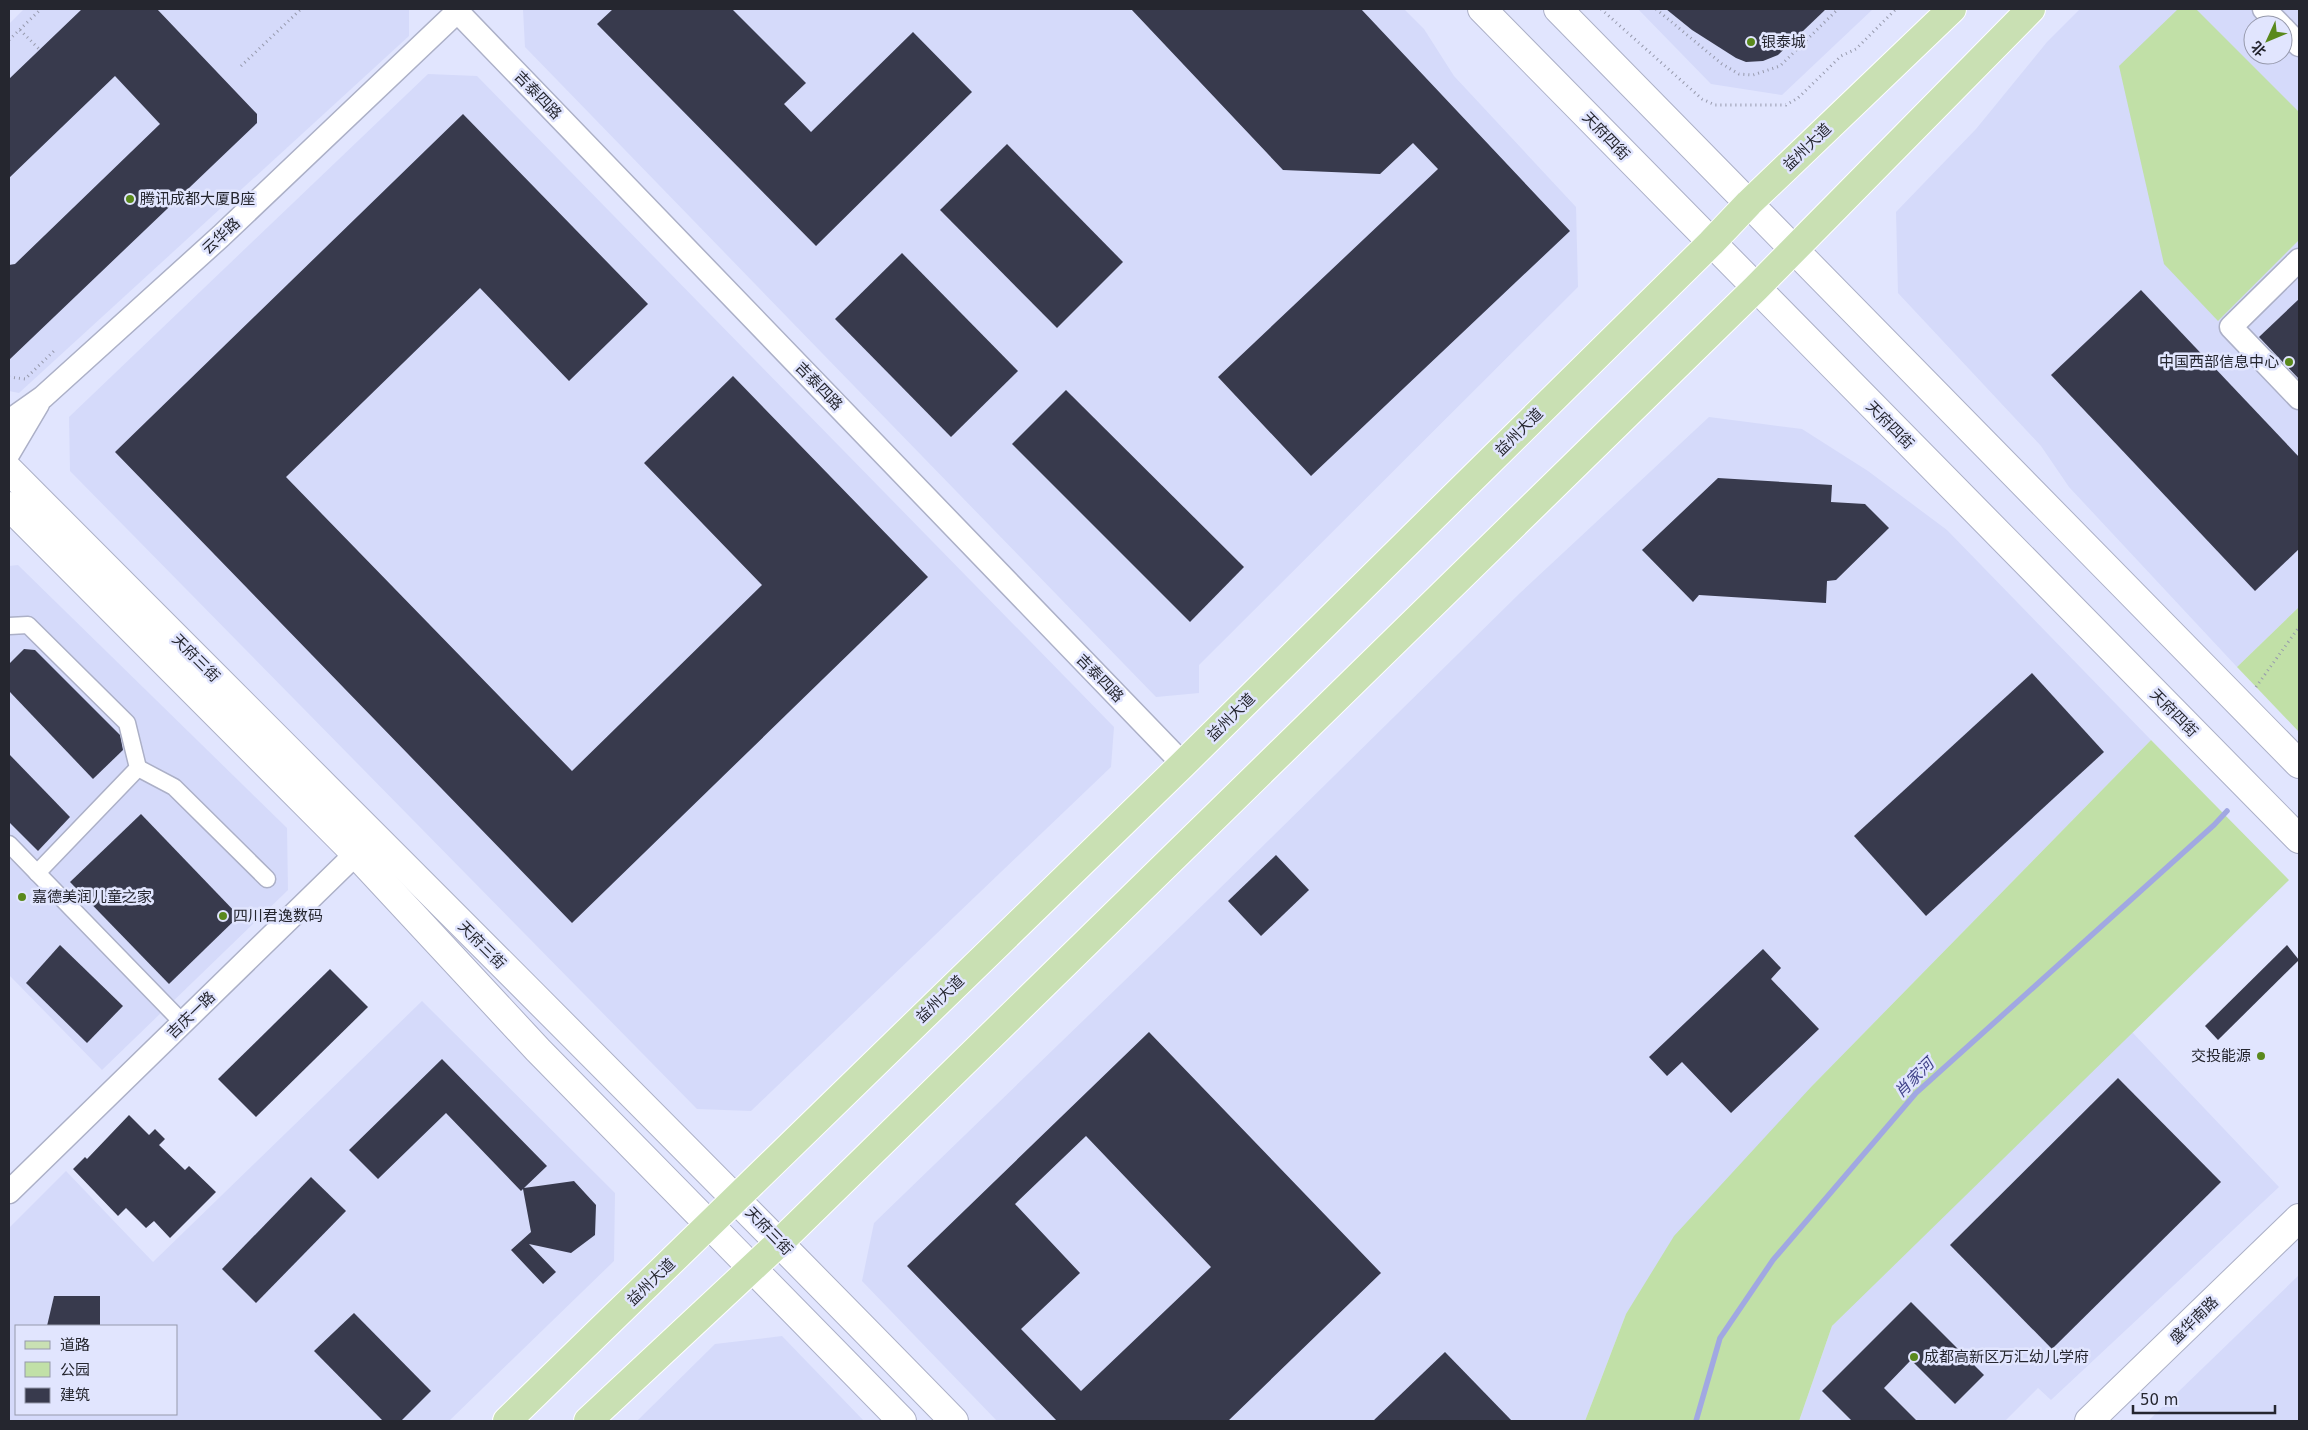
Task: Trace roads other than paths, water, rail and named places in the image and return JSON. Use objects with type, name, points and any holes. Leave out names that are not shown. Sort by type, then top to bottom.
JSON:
[{"type":"main road","name":"益州大道","points":[[507,1421],[709,1225],[736,1196],[1183,764],[1711,243],[1749,203],[1952,9]]},
{"type":"main road","points":[[588,1421],[780,1242],[1795,250],[2030,9]]},
{"type":"street","name":"天府四街","points":[[1482,9],[2299,840]]},
{"type":"street","points":[[1558,9],[2299,764]]},
{"type":"street","name":"云华路","points":[[9,421],[43,397],[221,236],[457,10]]},
{"type":"street","name":"吉泰四路","points":[[457,10],[1183,764]]},
{"type":"street","points":[[2299,260],[2231,327],[2299,398]]},
{"type":"street","name":"云华路","points":[[9,452],[43,397]]},
{"type":"street","name":"天府三街","points":[[9,470],[365,845],[538,1050],[902,1421]]},
{"type":"street","name":"天府三街","points":[[9,506],[736,1196],[954,1421]]},
{"type":"street","points":[[9,626],[28,625],[128,723],[138,768],[174,787],[267,879]]},
{"type":"street","points":[[37,873],[138,768]]},
{"type":"street","points":[[9,844],[183,1023]]},
{"type":"street","name":"吉庆一路","points":[[9,1192],[365,845]]},
{"type":"street","name":"盛华南路","points":[[2089,1421],[2299,1218]]},
{"type":"waterway","name":"肖家河","points":[[1696,1421],[1720,1338],[1773,1260],[1916,1093],[2214,825],[2227,811]]},
{"type":"place","name":"银泰城","points":[[1751,42]]},
{"type":"place","name":"腾讯成都大厦B座","points":[[130,199]]},
{"type":"place","name":"中国西部信息中心","points":[[2289,362]]},
{"type":"place","name":"嘉德美润儿童之家","points":[[22,897]]},
{"type":"place","name":"四川君逸数码","points":[[223,916]]},
{"type":"place","name":"交投能源","points":[[2261,1056]]},
{"type":"place","name":"成都高新区万汇幼儿学府","points":[[1914,1357]]}]
